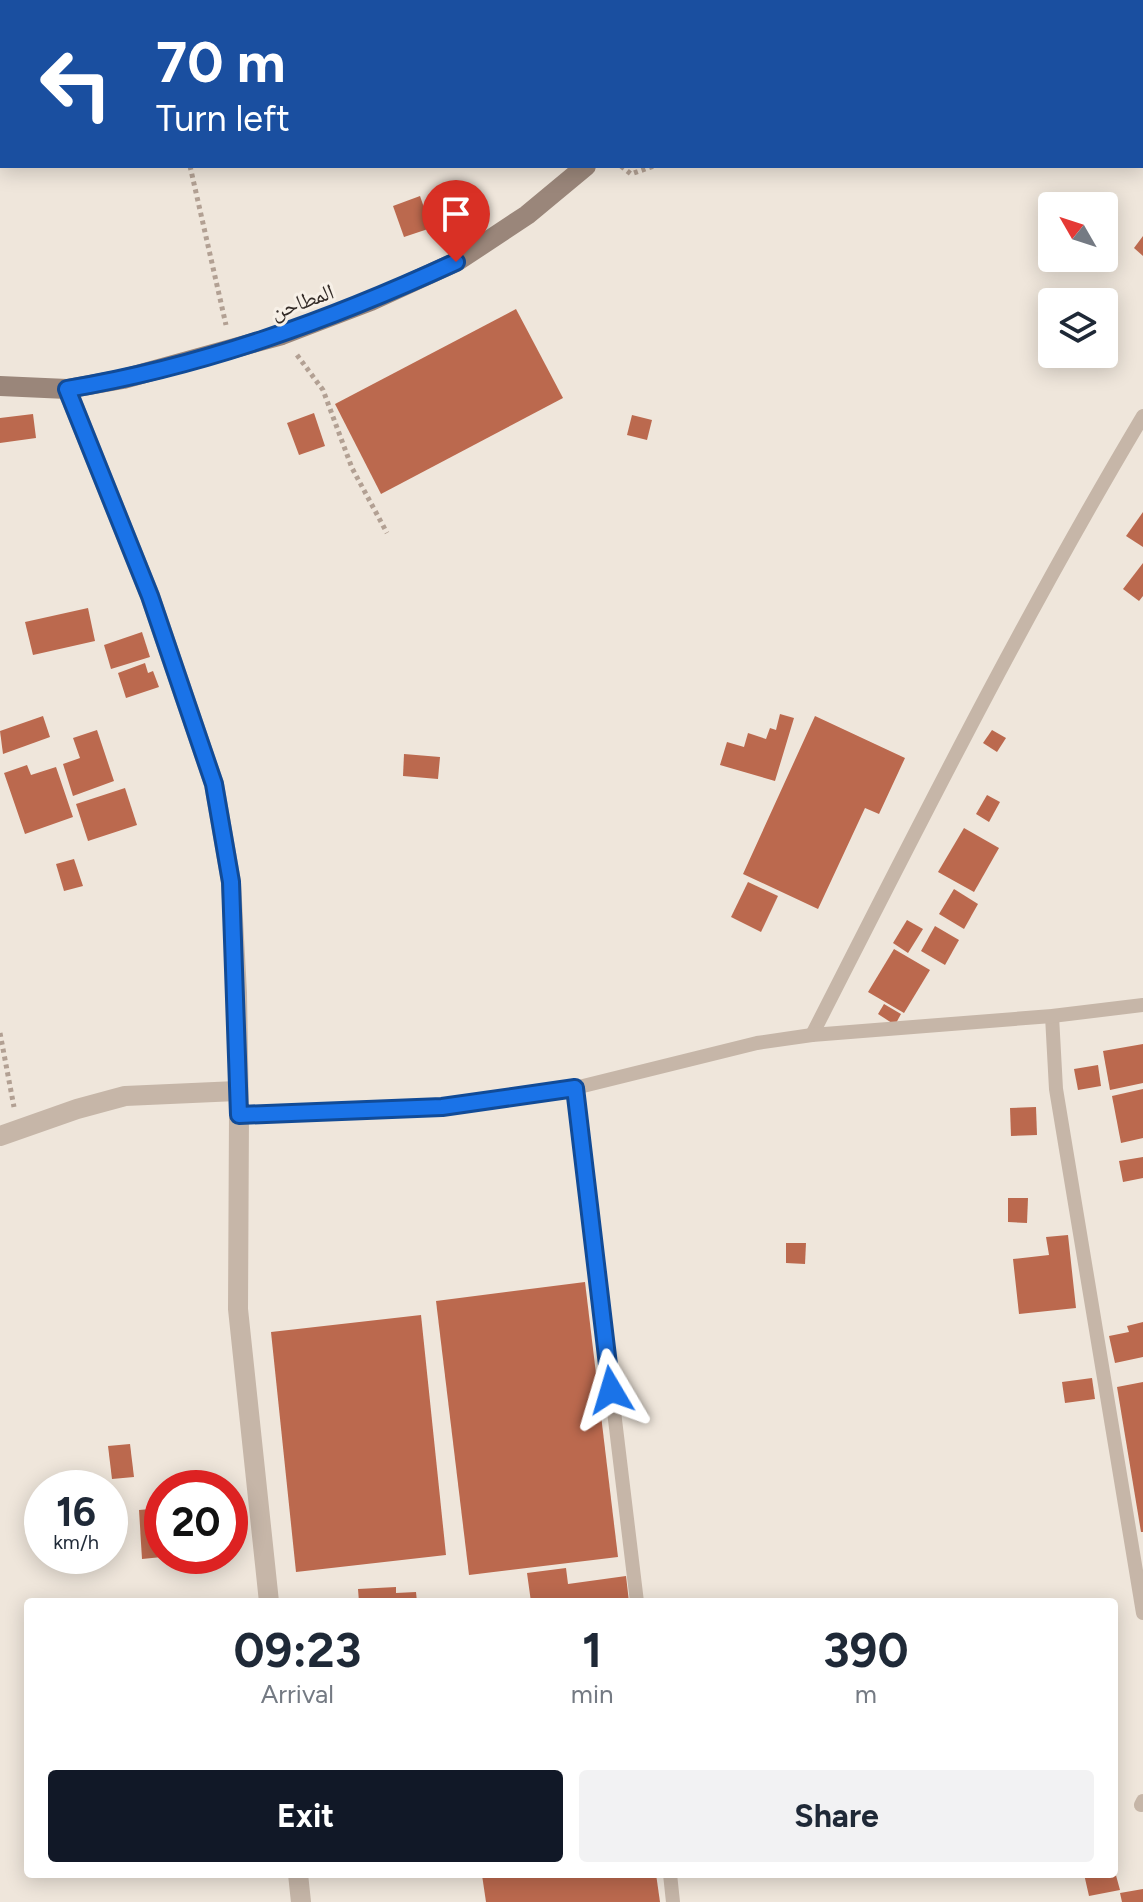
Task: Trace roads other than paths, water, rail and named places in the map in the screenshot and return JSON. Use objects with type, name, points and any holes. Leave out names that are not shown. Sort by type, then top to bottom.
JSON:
[{"type":"main road","name":"المطاحن","points":[[0,386],[67,389],[123,379],[282,335],[371,301],[456,262],[527,215],[584,168]]},
{"type":"street","points":[[67,389],[150,596],[214,784],[231,882],[237,993],[238,1309],[269,1598]]},
{"type":"street","points":[[9,1132],[125,1096],[237,1091]]},
{"type":"street","points":[[298,1878],[301,1902]]},
{"type":"lane","points":[[812,1035],[979,708],[1083,517],[1143,416]]},
{"type":"lane","points":[[239,1115],[442,1107],[575,1088],[757,1043],[812,1035],[1052,1016],[1143,1005]]},
{"type":"lane","points":[[1052,1016],[1056,1089],[1143,1613]]},
{"type":"lane","points":[[575,1088],[637,1598]]},
{"type":"lane","points":[[670,1878],[673,1902]]}]
